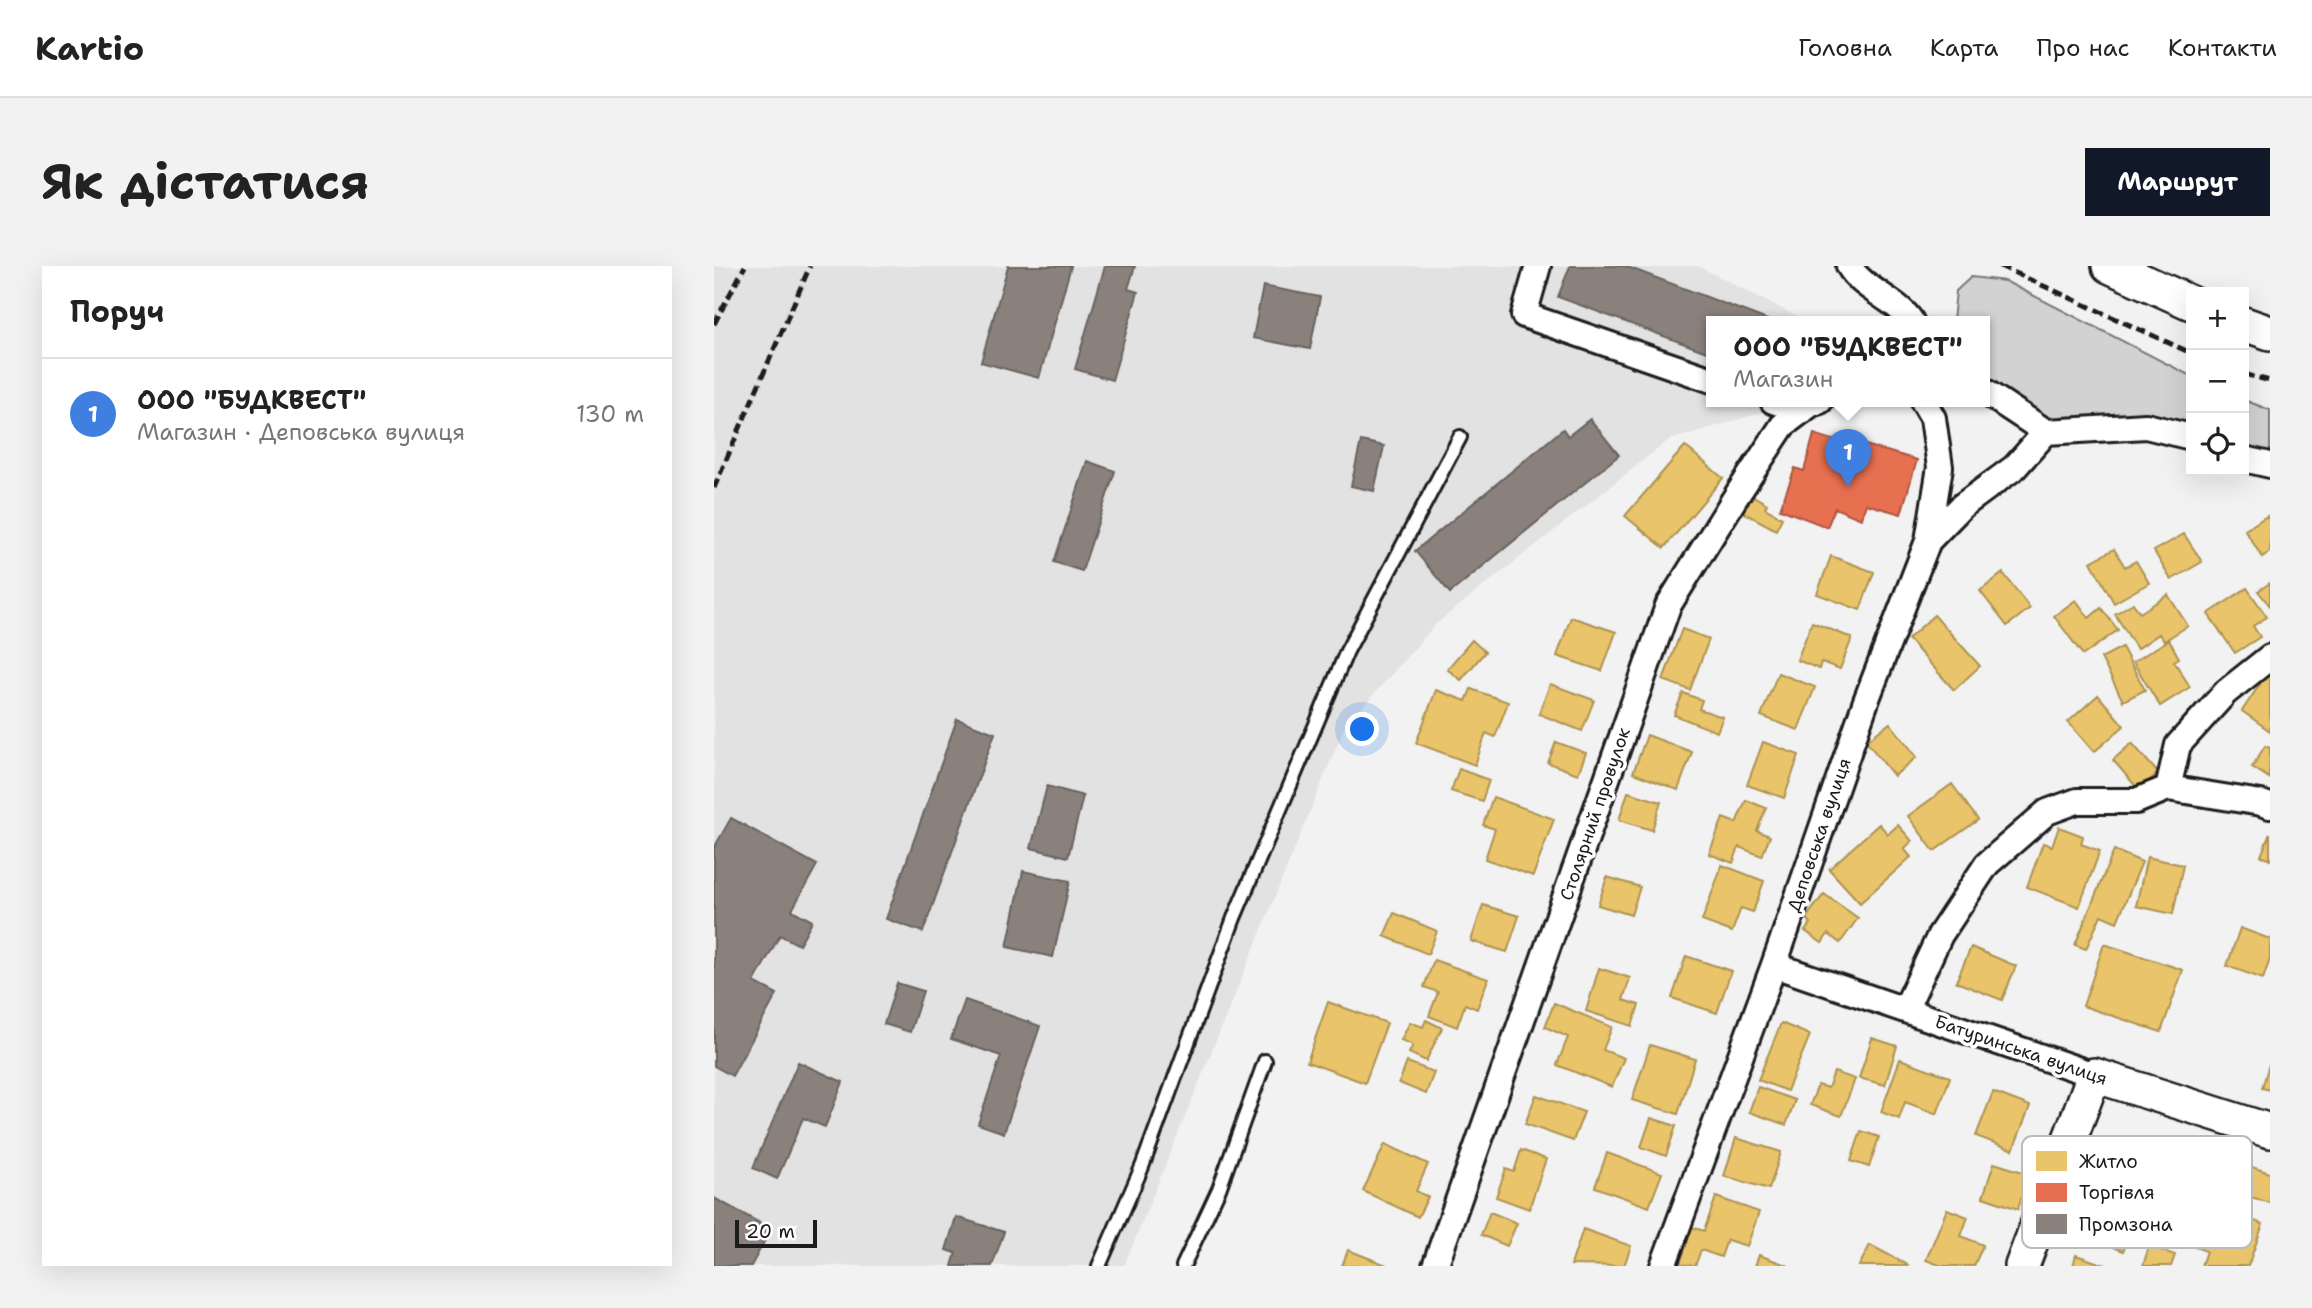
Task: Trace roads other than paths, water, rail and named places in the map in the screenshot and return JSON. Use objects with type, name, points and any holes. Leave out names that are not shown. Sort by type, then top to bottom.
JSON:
[{"type":"street","points":[[1538,266],[1524,315],[1706,378]]},
{"type":"street","points":[[1849,266],[1854,275],[1908,316]]},
{"type":"street","points":[[2109,266],[2186,301]]},
{"type":"street","points":[[2249,326],[2270,333]]},
{"type":"street","points":[[1990,395],[2046,432],[2146,426],[2186,436]]},
{"type":"street","name":"Столярний провулок","points":[[1434,1266],[1668,606],[1783,425],[1810,407]]},
{"type":"street","name":"Деповська вулиця","points":[[1663,1266],[1774,965],[1866,701],[1928,541],[1940,467],[1933,418],[1927,407]]},
{"type":"street","points":[[1928,541],[1962,506],[2015,467],[2046,432]]},
{"type":"street","points":[[2249,460],[2270,465]]},
{"type":"street","points":[[2168,788],[2178,745],[2226,692],[2270,657]]},
{"type":"street","points":[[1905,1010],[1940,935],[1987,864],[2047,812],[2077,802],[2136,800],[2168,788],[2270,806]]},
{"type":"street","name":"Батуринська вулиця","points":[[1774,965],[2094,1075],[2270,1131]]},
{"type":"street","points":[[2071,1136],[2094,1075]]},
{"type":"street","points":[[2022,1266],[2029,1248]]},
{"type":"lane","points":[[1099,1266],[1142,1167],[1234,918],[1347,651],[1460,437]]},
{"type":"lane","points":[[1183,1266],[1219,1189],[1265,1062]]},
{"type":"railway","points":[[714,324],[745,266]]},
{"type":"railway","points":[[714,488],[810,266]]},
{"type":"railway","points":[[2000,266],[2186,351]]},
{"type":"railway","points":[[2249,375],[2270,381]]},
{"type":"place","name":"ООО \"БУДКВЕСТ\"","points":[[1848,487]]}]
